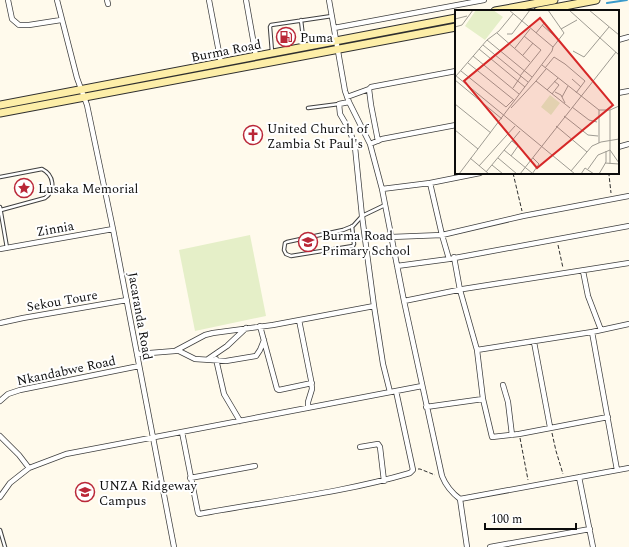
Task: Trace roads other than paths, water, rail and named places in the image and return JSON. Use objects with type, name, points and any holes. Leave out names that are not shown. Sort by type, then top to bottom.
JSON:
[{"type":"main road","points":[[500,10],[554,0]]},
{"type":"main road","points":[[543,10],[596,0]]},
{"type":"main road","name":"Burma Road","points":[[0,113],[221,63],[455,18]]},
{"type":"main road","name":"Burma Road","points":[[0,105],[84,93],[337,49],[455,26]]},
{"type":"street","points":[[8,0],[12,19],[19,25],[29,26],[61,20]]},
{"type":"street","name":"Jacaranda Road","points":[[56,0],[77,78],[84,93],[113,229],[174,547]]},
{"type":"street","points":[[209,0],[221,63]]},
{"type":"street","points":[[246,0],[256,56]]},
{"type":"street","points":[[329,0],[342,81],[348,100],[370,144],[382,189],[426,407],[442,476],[449,490],[460,499],[466,547]]},
{"type":"street","points":[[334,28],[484,0]]},
{"type":"street","points":[[619,40],[629,37]]},
{"type":"street","points":[[390,392],[383,364],[374,306],[362,216],[355,147],[350,131],[340,114],[339,104],[374,86],[455,71]]},
{"type":"street","points":[[369,89],[370,105],[378,141]]},
{"type":"street","points":[[619,93],[629,91]]},
{"type":"street","points":[[370,144],[378,141],[455,125]]},
{"type":"street","points":[[619,147],[629,144]]},
{"type":"street","points":[[382,189],[430,183],[475,174]]},
{"type":"street","points":[[430,183],[442,235],[452,258],[477,350],[483,399],[492,437],[519,434],[608,416]]},
{"type":"street","points":[[391,237],[442,235],[523,216],[629,196]]},
{"type":"street","points":[[397,266],[452,258],[629,226]]},
{"type":"street","name":"Zinnia","points":[[0,249],[113,229]]},
{"type":"street","points":[[404,301],[564,272],[582,271],[629,263]]},
{"type":"street","points":[[582,271],[588,296],[601,330]]},
{"type":"street","name":"Sekou Toure","points":[[0,323],[127,300]]},
{"type":"street","points":[[137,354],[177,350],[209,334],[299,320],[374,306]]},
{"type":"street","points":[[299,320],[312,383],[308,408]]},
{"type":"street","points":[[477,350],[534,342],[629,324]]},
{"type":"street","points":[[260,326],[277,389],[312,383]]},
{"type":"street","points":[[208,359],[227,346],[246,328]]},
{"type":"street","points":[[592,332],[617,470]]},
{"type":"street","points":[[177,350],[193,358],[226,361],[254,357],[258,353],[264,340]]},
{"type":"street","points":[[534,342],[550,427]]},
{"type":"street","points":[[216,359],[224,394],[240,421]]},
{"type":"street","name":"Nkandabwe Road","points":[[0,401],[8,394],[20,390],[139,366]]},
{"type":"street","points":[[503,385],[508,402],[512,435]]},
{"type":"street","points":[[0,497],[10,483],[29,468],[66,454],[422,386]]},
{"type":"street","points":[[182,432],[190,478],[199,514],[384,481],[410,473],[413,470],[396,391]]},
{"type":"street","points":[[426,407],[483,399]]},
{"type":"street","points":[[0,436],[19,455],[29,468]]},
{"type":"street","points":[[360,447],[378,444],[380,447],[384,481]]},
{"type":"street","points":[[190,478],[255,466]]},
{"type":"street","points":[[460,499],[629,468]]},
{"type":"street","points":[[579,477],[593,547]]},
{"type":"street","points":[[490,547],[590,529]]},
{"type":"lane","points":[[272,53],[270,26],[332,16]]},
{"type":"lane","points":[[301,20],[305,47]]},
{"type":"lane","points":[[308,108],[339,104]]},
{"type":"lane","points":[[0,177],[42,169],[50,175],[53,185],[50,194],[45,198],[0,210]]},
{"type":"lane","points":[[352,226],[353,246],[291,256],[286,254],[284,250],[285,243],[287,242],[330,233],[352,226],[362,216],[385,205]]},
{"type":"lane","points":[[0,207],[7,248]]},
{"type":"lane","points":[[0,530],[6,547]]},
{"type":"waterway","points":[[607,3],[627,0]]},
{"type":"place","name":"Puma","points":[[286,37]]},
{"type":"place","name":"United Church of Zambia St Paul's","points":[[253,135]]},
{"type":"place","name":"Lusaka Memorial","points":[[24,188]]},
{"type":"place","name":"Burma Road Primary School","points":[[308,242]]},
{"type":"place","name":"UNZA Ridgeway Campus","points":[[85,492]]}]
